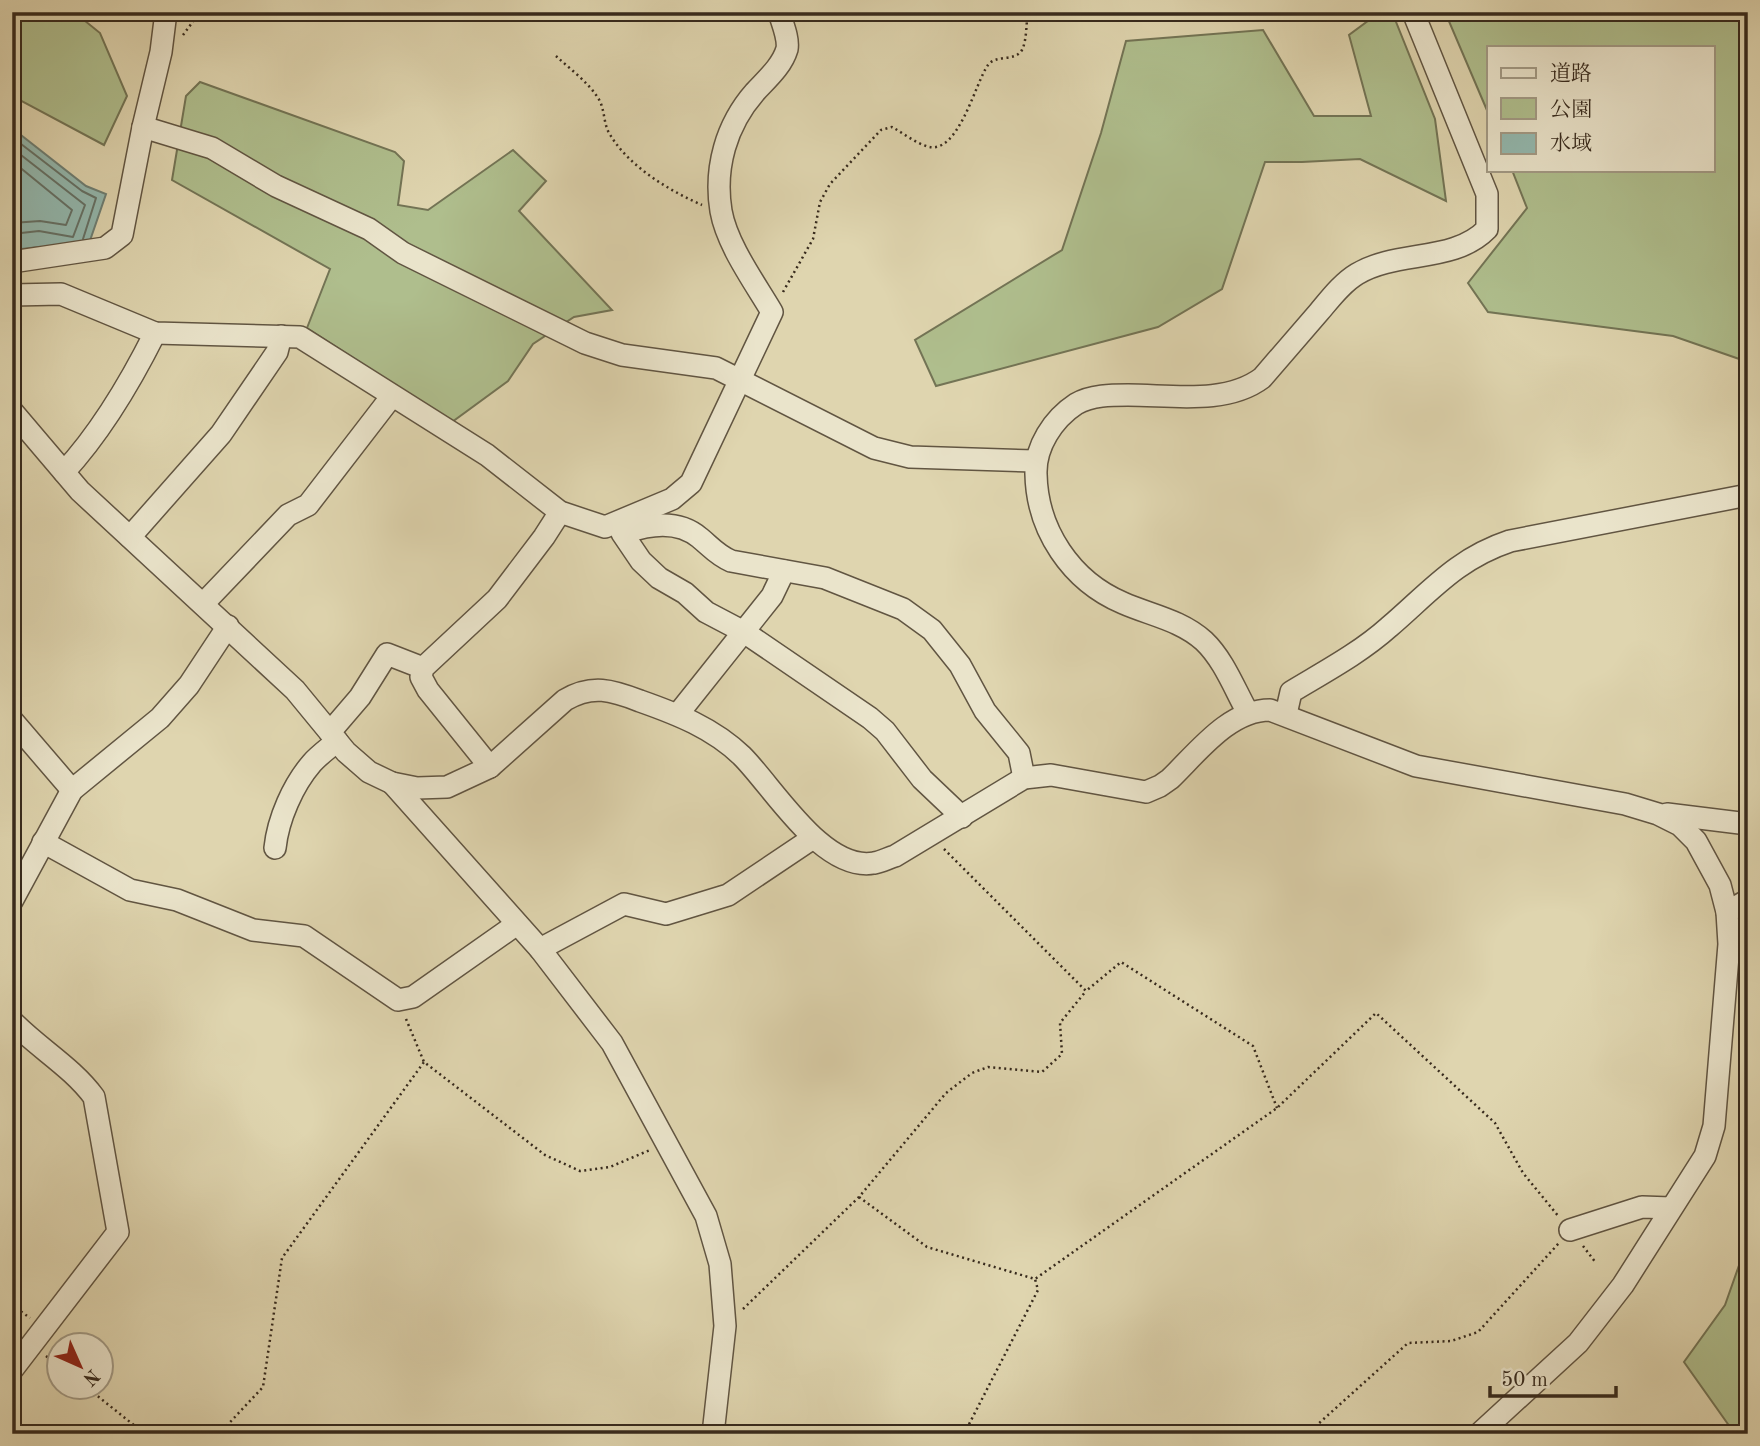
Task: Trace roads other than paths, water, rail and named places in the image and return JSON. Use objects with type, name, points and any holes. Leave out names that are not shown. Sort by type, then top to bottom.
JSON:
[{"type":"street","points":[[12,262],[105,248],[122,235],[161,52],[166,12]]},
{"type":"street","points":[[614,530],[672,499],[691,483],[772,312],[731,239],[722,212],[719,168],[727,136],[745,103],[782,61],[788,45],[779,12]]},
{"type":"street","points":[[1248,713],[1216,655],[1205,642],[1174,621],[1108,596],[1087,582],[1071,566],[1045,526],[1036,486],[1035,461],[1045,436],[1077,403],[1097,397],[1233,393],[1249,387],[1262,378],[1339,289],[1356,275],[1387,261],[1460,247],[1477,239],[1487,229],[1487,194],[1413,12]]},
{"type":"street","points":[[143,127],[212,148],[276,186],[369,229],[403,253],[584,343],[622,355],[716,368],[874,447],[910,457],[1035,461]]},
{"type":"street","points":[[12,295],[61,294],[155,333],[300,337],[487,454],[559,512],[614,530],[651,524],[678,527],[698,535],[718,556],[730,561],[825,578],[903,609],[932,630],[960,666],[985,711],[1019,753],[1024,778]]},
{"type":"street","points":[[64,472],[78,456],[138,368],[155,333]]},
{"type":"street","points":[[130,537],[221,434],[277,352],[281,336]]},
{"type":"street","points":[[203,604],[288,514],[308,505],[392,396]]},
{"type":"street","points":[[12,411],[80,491],[295,690],[333,737],[369,772],[392,783],[417,788],[447,787],[490,767],[565,700],[578,692],[594,689],[617,692],[678,714],[705,728],[743,757],[813,838],[831,852],[855,861],[873,863],[895,856],[931,836],[1024,778],[1051,775],[1146,792],[1170,779],[1229,723],[1256,710],[1270,710],[1416,766],[1625,804],[1658,814],[1680,825],[1696,841],[1720,886],[1727,912],[1729,944],[1714,1126],[1705,1156],[1623,1285],[1578,1343],[1479,1434]]},
{"type":"street","points":[[1286,714],[1291,692],[1351,656],[1389,628],[1441,579],[1487,548],[1748,495]]},
{"type":"street","points":[[490,767],[428,690],[421,677],[423,668],[497,599],[544,537],[559,512]]},
{"type":"street","points":[[614,530],[659,578],[685,593],[706,612],[744,632],[870,718],[885,732],[922,779],[961,817]]},
{"type":"street","points":[[678,714],[772,596],[784,571]]},
{"type":"street","points":[[12,901],[72,790],[160,718],[189,685],[228,626]]},
{"type":"street","points":[[275,848],[276,835],[303,774],[333,737],[387,654],[423,668]]},
{"type":"street","points":[[12,720],[72,790]]},
{"type":"street","points":[[392,783],[541,949],[612,1043],[706,1216],[720,1264],[725,1326],[713,1434]]},
{"type":"street","points":[[1658,814],[1748,824]]},
{"type":"street","points":[[541,949],[624,904],[666,914],[728,895],[813,838]]},
{"type":"street","points":[[43,842],[130,890],[177,900],[253,930],[304,936],[398,1000],[413,996],[439,980],[517,924]]},
{"type":"street","points":[[1727,912],[1748,900]]},
{"type":"street","points":[[12,1021],[27,1037],[82,1081],[94,1097],[118,1232],[12,1370]]},
{"type":"street","points":[[1570,1230],[1642,1207],[1671,1208]]},
{"type":"water","points":[[12,128],[86,186],[106,194],[85,255],[39,247],[12,250]]}]
